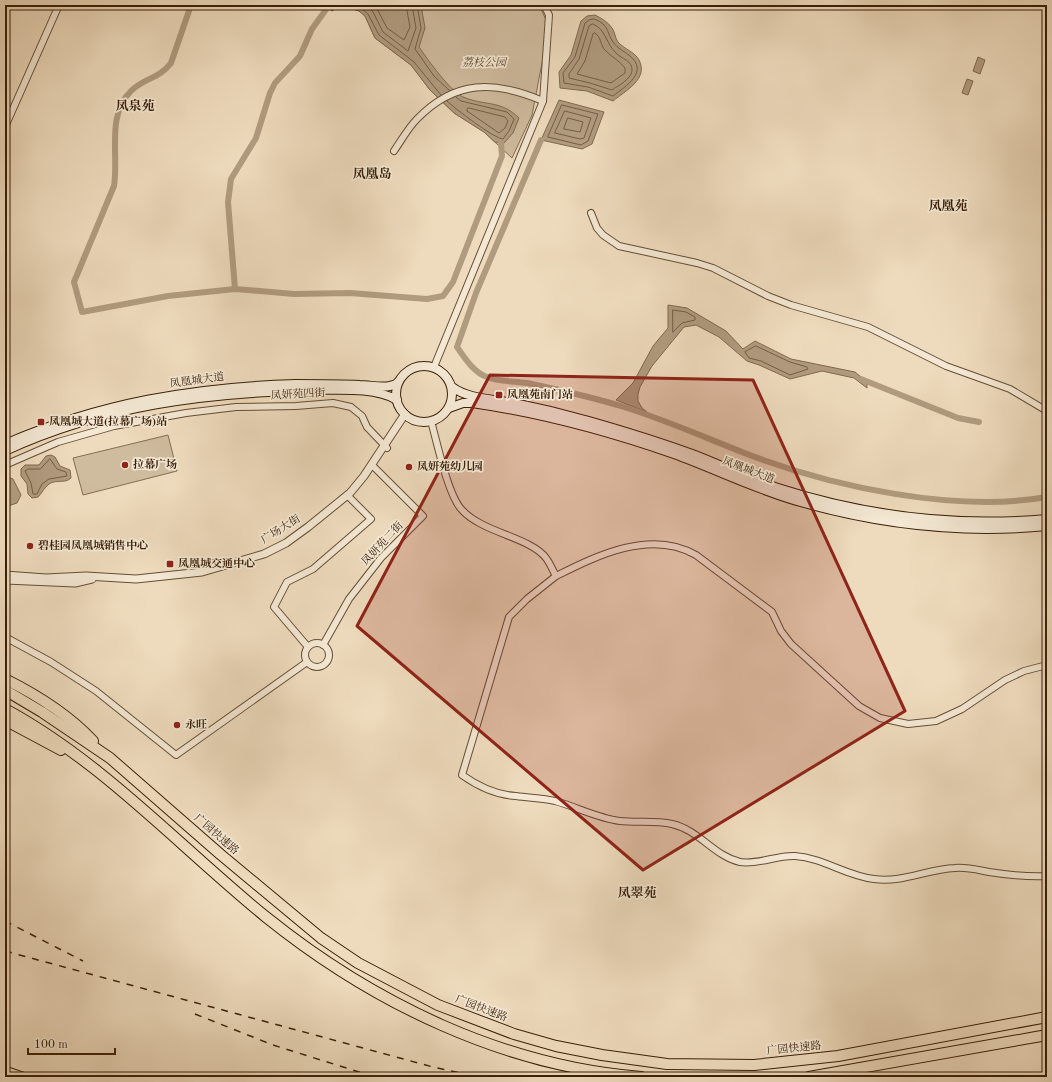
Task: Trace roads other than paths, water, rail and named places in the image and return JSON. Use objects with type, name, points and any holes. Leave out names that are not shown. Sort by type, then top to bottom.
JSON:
[{"type":"highway","points":[[5,679],[50,706],[79,726],[110,758]]},
{"type":"highway","name":"广园快速路","points":[[5,690],[42,712],[110,758],[220,854],[320,938],[358,963],[438,1005],[476,1021],[549,1044],[602,1055],[667,1064],[754,1065],[838,1056],[1047,1017]]},
{"type":"highway","points":[[5,709],[46,734],[115,786],[265,916],[340,972],[374,992],[410,1011],[473,1038],[522,1055],[564,1065],[641,1077]]},
{"type":"highway","points":[[5,720],[48,744],[80,759]]},
{"type":"highway","points":[[809,1077],[1047,1034]]},
{"type":"main road","points":[[418,366],[434,367],[447,377],[452,387],[452,397],[449,408],[441,416],[431,421],[420,422],[407,416],[401,410],[397,400],[398,382],[408,371],[418,366]]},
{"type":"main road","name":"凤凰城大道","points":[[5,444],[50,425],[101,409],[198,390],[261,385],[315,384],[385,386],[398,382]]},
{"type":"main road","name":"凤凰城大道","points":[[452,387],[467,395],[546,410],[612,427],[694,455],[777,488],[827,502],[878,513],[938,520],[997,522],[1047,519]]},
{"type":"main road","name":"凤凰城大道","points":[[5,451],[44,434],[92,418],[138,407],[202,396],[262,391],[332,390],[385,393],[397,400]]},
{"type":"main road","name":"凤凰城大道","points":[[449,408],[462,403],[472,403],[562,420],[674,454],[785,497],[862,516],[907,524],[958,528],[1047,526]]},
{"type":"main road","points":[[5,1071],[22,1077]]},
{"type":"street","points":[[5,127],[59,5]]},
{"type":"street","points":[[434,367],[543,101],[549,15],[544,5]]},
{"type":"street","points":[[394,151],[416,119],[445,96],[472,87],[502,88],[543,101]]},
{"type":"street","points":[[591,213],[597,228],[603,235],[619,246],[697,263],[713,268],[768,296],[791,305],[868,328],[946,366],[1010,389],[1047,411]]},
{"type":"street","name":"凤妍苑四街","points":[[5,465],[58,442],[114,426],[189,412],[236,407],[332,404],[351,407],[362,416],[367,427],[386,447]]},
{"type":"street","name":"广场大街","points":[[5,575],[46,578],[86,576],[98,578],[136,579],[202,572],[264,554],[286,543],[347,495],[364,476],[407,416]]},
{"type":"street","points":[[431,421],[452,491],[460,509],[475,522],[533,548],[546,557],[556,576]]},
{"type":"street","name":"广场大街","points":[[364,476],[370,473],[386,447]]},
{"type":"street","name":"凤妍苑二街","points":[[323,645],[349,600],[381,558],[423,516],[374,467]]},
{"type":"street","points":[[308,647],[274,607],[287,582],[313,569],[371,519],[347,495]]},
{"type":"street","points":[[1047,665],[1024,671],[1005,680],[950,716],[922,723],[894,722],[880,718],[859,706],[785,638],[772,612],[696,555],[684,548],[664,544],[643,544],[603,556],[556,576],[527,599],[509,617],[462,775],[472,782],[493,792],[554,801],[598,816],[620,821],[672,824],[686,828],[699,836],[720,854],[731,860],[755,862],[781,857],[809,858],[823,861],[861,877],[888,880],[914,876],[942,869],[956,868],[1009,875],[1047,876]]},
{"type":"street","name":"广场大街","points":[[5,580],[75,583],[98,578]]},
{"type":"street","points":[[5,637],[51,662],[96,691],[176,755],[307,662]]},
{"type":"street","points":[[315,643],[323,645],[330,654],[325,665],[314,667],[307,662],[305,655],[308,647],[315,643]]},
{"type":"water","points":[[325,5],[421,5],[425,28],[419,47],[423,53],[440,75],[458,94],[471,100],[506,108],[519,118],[513,133],[504,143],[495,142],[484,132],[454,113],[430,90],[411,65],[375,38],[365,16],[359,11],[345,6],[337,7],[332,11]]},
{"type":"water","points":[[595,15],[604,20],[610,26],[618,42],[637,57],[641,67],[641,73],[634,84],[613,101],[587,91],[560,88],[559,72],[571,55],[581,21],[587,16]]},
{"type":"water","points":[[978,57],[985,60],[980,74],[973,71]]},
{"type":"water","points":[[967,79],[973,81],[968,95],[962,93]]},
{"type":"water","points":[[559,100],[604,112],[592,144],[582,149],[541,140]]},
{"type":"water","points":[[668,305],[687,308],[726,331],[743,349],[755,341],[791,359],[855,372],[867,382],[867,388],[854,378],[822,371],[790,379],[747,361],[719,337],[696,325],[684,327],[652,366],[640,387],[638,401],[642,408],[647,412],[616,400],[633,383],[653,346],[668,328]]},
{"type":"water","points":[[51,455],[55,457],[60,466],[70,470],[71,478],[66,481],[49,484],[38,497],[32,498],[28,494],[27,484],[21,476],[21,469],[25,465],[39,465],[46,456]]},
{"type":"water","points":[[5,476],[13,479],[21,495],[17,503],[5,507]]},
{"type":"waterway","points":[[191,5],[171,63],[162,72],[141,83],[131,91],[123,101],[118,112],[115,136],[114,186],[74,282],[82,312],[168,296],[235,289],[294,294],[350,293],[427,299],[443,296],[453,282],[502,156],[501,143]]},
{"type":"waterway","points":[[235,289],[228,202],[231,179],[256,138],[270,93],[275,83],[300,56],[312,29],[327,8]]},
{"type":"waterway","points":[[541,140],[476,293],[457,347],[470,364],[482,375],[502,381],[527,383],[624,407],[671,423],[747,454],[781,466],[817,477],[855,486],[895,494],[973,502],[1011,501],[1047,497]]},
{"type":"waterway","points":[[861,379],[958,418],[979,422]]},
{"type":"railway","points":[[5,921],[83,961]]},
{"type":"railway","points":[[5,951],[433,1067],[479,1077]]},
{"type":"railway","points":[[195,1014],[273,1045],[375,1077]]},
{"type":"place","name":"凤凰苑南门站","points":[[499,395]]},
{"type":"place","name":"凤凰城大道(拉幕广场)站","points":[[41,422]]},
{"type":"place","name":"拉幕广场","points":[[125,465]]},
{"type":"place","name":"凤妍苑幼儿园","points":[[409,467]]},
{"type":"place","name":"碧桂园凤凰城销售中心","points":[[30,546]]},
{"type":"place","name":"凤凰城交通中心","points":[[170,564]]},
{"type":"place","name":"永旺","points":[[177,725]]},
{"type":"district","name":"凤泉苑","points":[[135,106]]},
{"type":"district","name":"凤凰岛","points":[[372,174]]},
{"type":"district","name":"凤凰苑","points":[[948,206]]},
{"type":"district","name":"凤翠苑","points":[[637,893]]},
{"type":"park label","name":"荔枝公园","points":[[484,63]]}]
